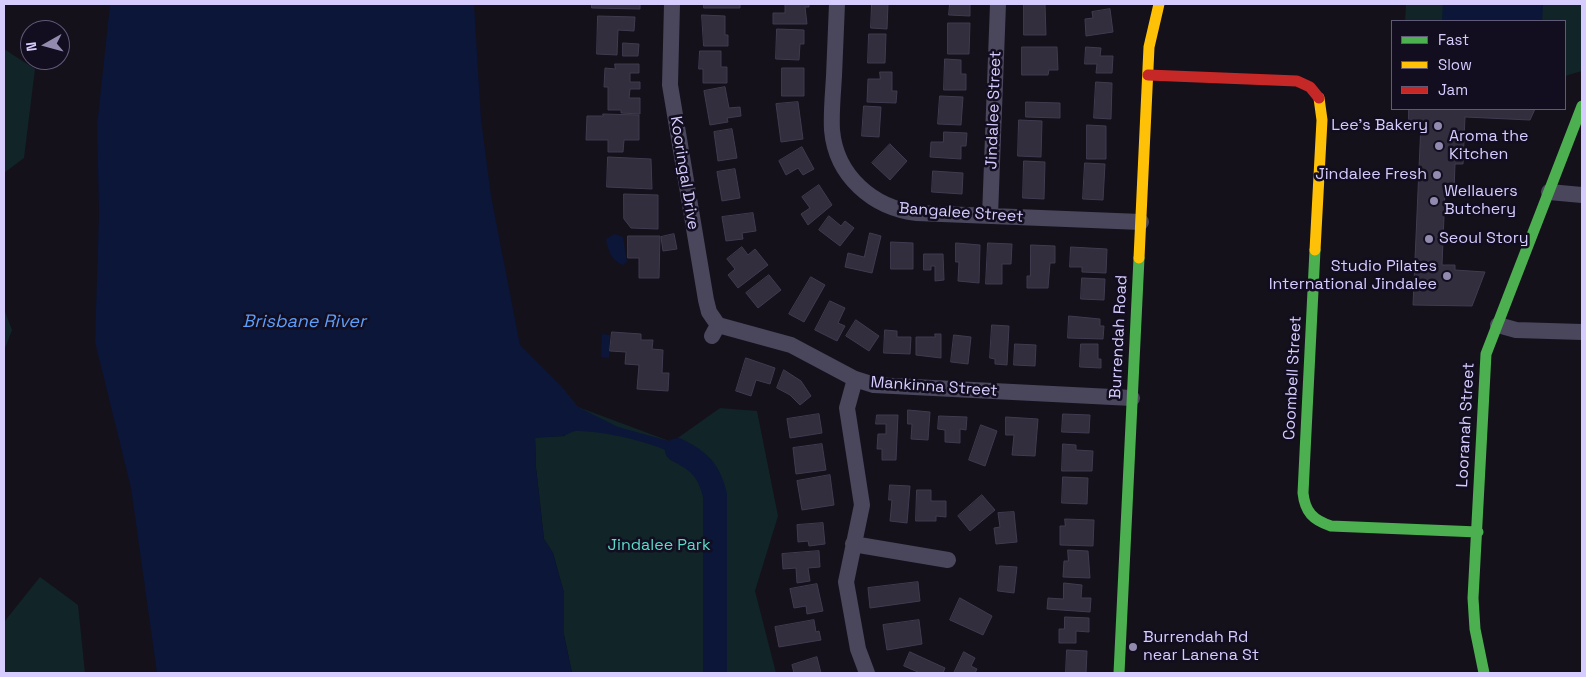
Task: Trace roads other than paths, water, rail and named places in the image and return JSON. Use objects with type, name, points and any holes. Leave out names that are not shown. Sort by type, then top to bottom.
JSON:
[{"type":"street","name":"Kooringal Drive","points":[[672,4],[670,85],[708,312],[715,330]]},
{"type":"street","name":"Bangalee Street","points":[[837,4],[832,130],[838,155],[852,180],[874,199],[898,210],[1141,222]]},
{"type":"street","name":"Jindalee Street","points":[[990,216],[998,4]]},
{"type":"street","points":[[1148,4],[1149,47]]},
{"type":"street","name":"Burrendah Road","points":[[1118,673],[1149,47],[1159,4]]},
{"type":"street","name":"Coombell Street","points":[[1148,74],[1297,81],[1310,86],[1318,94],[1322,120],[1303,493],[1307,512],[1320,523],[1331,526],[1478,532]]},
{"type":"street","name":"Looranah Street","points":[[1484,673],[1474,613],[1482,398],[1486,354],[1582,106]]},
{"type":"street","points":[[1550,192],[1582,195]]},
{"type":"street","points":[[1498,324],[1516,330],[1582,332]]},
{"type":"street","name":"Mankinna Street","points":[[715,330],[791,345],[855,379],[883,386],[1132,398]]},
{"type":"street","points":[[855,379],[847,408],[862,505],[846,582],[858,649],[867,673]]},
{"type":"street","points":[[854,544],[948,560]]},
{"type":"water","name":"Brisbane River","points":[[110,4],[474,4],[481,119],[491,196],[520,345],[561,386],[578,407],[618,427],[672,442],[688,451],[703,467],[659,447],[628,438],[596,432],[577,431],[562,436],[535,438],[536,468],[544,539],[553,553],[564,593],[564,635],[572,673],[157,673],[131,488],[95,342],[99,213],[97,126]]},
{"type":"water","points":[[1443,4],[1543,4],[1542,20],[1442,20]]},
{"type":"water","points":[[614,234],[623,237],[627,262],[623,265],[613,258],[608,247],[606,239]]},
{"type":"water","points":[[602,334],[610,335],[609,358],[601,357]]},
{"type":"waterway","points":[[677,450],[698,463],[710,479],[715,495],[715,673]]},
{"type":"place","name":"Lee's Bakery","points":[[1438,126]]},
{"type":"place","name":"Aroma the Kitchen","points":[[1439,146]]},
{"type":"place","name":"Jindalee Fresh","points":[[1437,175]]},
{"type":"place","name":"Wellauers Butchery","points":[[1434,201]]},
{"type":"place","name":"Seoul Story","points":[[1429,239]]},
{"type":"place","name":"Studio Pilates International Jindalee","points":[[1447,276]]},
{"type":"place","name":"Burrendah Rd near Lanena St","points":[[1133,647]]},
{"type":"park label","name":"Jindalee Park","points":[[659,546]]}]
